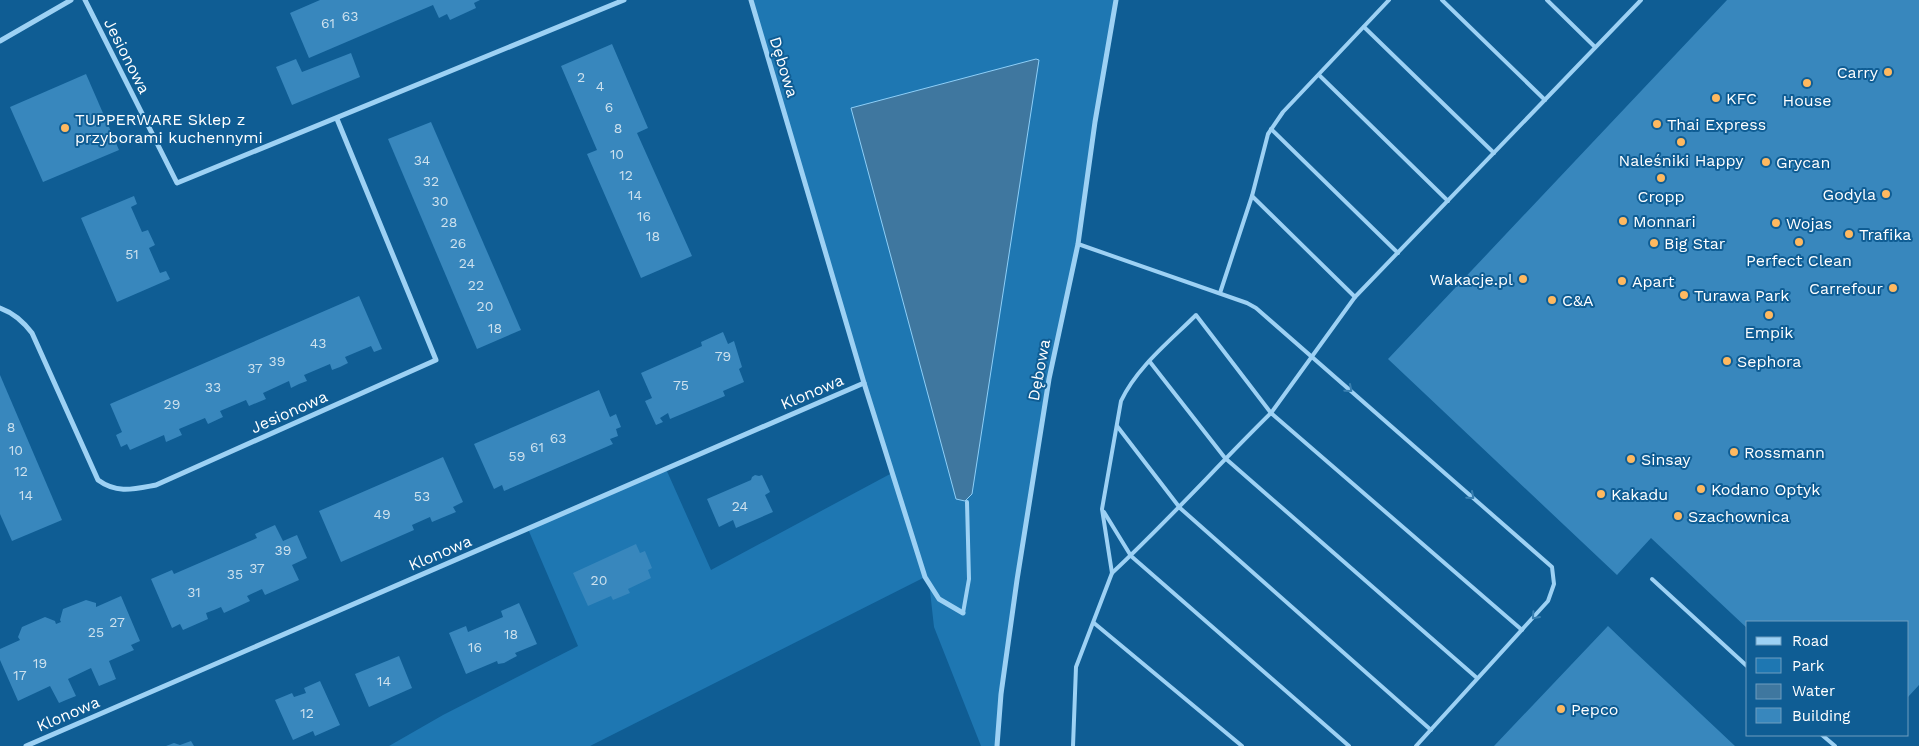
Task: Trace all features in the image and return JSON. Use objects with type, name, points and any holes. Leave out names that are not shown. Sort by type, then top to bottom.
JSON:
[{"type":"street","points":[[0,42],[71,0]]},
{"type":"street","name":"Jesionowa","points":[[85,0],[177,184],[624,0]]},
{"type":"street","name":"Dębowa","points":[[751,0],[864,383],[925,576],[939,599],[963,613]]},
{"type":"street","name":"Dębowa","points":[[998,746],[1007,646],[1029,502],[1049,379],[1078,244],[1095,122],[1116,0]]},
{"type":"street","name":"Jesionowa","points":[[0,308],[11,312],[22,320],[32,333],[98,480],[117,490],[128,491],[156,485],[436,360],[337,119]]},
{"type":"street","name":"Klonowa","points":[[26,746],[864,383]]},
{"type":"lane","points":[[1220,293],[1252,196],[1268,134],[1283,112],[1389,0]]},
{"type":"lane","points":[[1442,0],[1545,100]]},
{"type":"lane","points":[[1546,0],[1595,47]]},
{"type":"lane","points":[[1073,746],[1076,667],[1112,573],[1180,508],[1225,458],[1271,413],[1355,297],[1641,0]]},
{"type":"lane","points":[[1364,26],[1494,153]]},
{"type":"lane","points":[[1319,75],[1448,201]]},
{"type":"lane","points":[[1271,129],[1398,253]]},
{"type":"lane","points":[[1252,196],[1355,297]]},
{"type":"lane","points":[[1078,244],[1220,293],[1256,308],[1552,567],[1554,584],[1548,601],[1416,746]]},
{"type":"lane","points":[[1112,573],[1102,509],[1121,401],[1128,386],[1196,315],[1271,413],[1522,630]]},
{"type":"lane","points":[[1150,362],[1225,458],[1477,678]]},
{"type":"lane","points":[[1117,426],[1180,508],[1431,730]]},
{"type":"lane","points":[[963,613],[969,579],[967,502]]},
{"type":"lane","points":[[1102,509],[1131,556],[1349,746]]},
{"type":"lane","points":[[1652,579],[1746,665]]},
{"type":"lane","points":[[1094,622],[1242,746]]},
{"type":"lane","points":[[1823,736],[1835,746]]},
{"type":"green space","points":[[751,0],[1116,0],[1078,244],[1049,379],[1017,580],[997,746],[981,746],[934,627],[929,582],[925,577],[590,746],[389,746],[443,715],[578,646],[528,529],[666,469],[711,570],[892,473]]},
{"type":"water","points":[[1036,59],[1039,60],[972,494],[965,501],[956,499],[851,108]]},
{"type":"building","points":[[320,0],[480,0],[474,3],[476,8],[450,20],[447,14],[439,18],[433,5],[309,58],[290,13]]},
{"type":"building","name":"Turawa Park","points":[[1727,0],[1919,0],[1919,685],[1909,696],[1909,621],[1746,621],[1746,627],[1651,538],[1617,575],[1388,359]]},
{"type":"building","points":[[612,44],[648,128],[637,133],[692,256],[641,278],[587,154],[597,150],[561,66]]},
{"type":"building","points":[[351,53],[360,77],[292,105],[276,67],[296,59],[302,72]]},
{"type":"building","name":"TUPPERWARE Sklep z przyborami kuchennymi","points":[[86,74],[119,150],[43,182],[10,107]]},
{"type":"building","points":[[431,122],[521,330],[477,349],[388,139]]},
{"type":"building","points":[[134,196],[137,204],[131,207],[142,232],[148,230],[155,245],[149,248],[160,273],[166,271],[170,279],[117,302],[81,218]]},
{"type":"building","points":[[359,296],[382,349],[374,352],[371,346],[345,357],[348,363],[332,370],[330,364],[304,375],[307,381],[291,388],[289,381],[263,393],[266,399],[249,406],[246,400],[220,411],[223,417],[208,424],[205,418],[179,429],[182,435],[166,442],[164,435],[130,450],[127,444],[121,447],[116,435],[122,432],[110,404]]},
{"type":"building","points":[[723,332],[728,344],[734,341],[742,367],[739,369],[744,382],[723,391],[725,396],[670,419],[668,413],[660,418],[663,422],[656,425],[645,401],[652,398],[641,373],[702,346],[701,342]]},
{"type":"building","points":[[0,375],[62,520],[12,541],[0,514]]},
{"type":"building","points":[[599,390],[610,417],[616,414],[621,427],[616,429],[618,436],[610,439],[613,444],[504,491],[502,485],[494,489],[474,444]]},
{"type":"building","points":[[443,457],[463,502],[453,507],[456,512],[432,522],[430,517],[412,525],[414,530],[341,562],[319,511]]},
{"type":"building","points":[[755,475],[762,475],[770,492],[765,495],[773,512],[736,528],[733,520],[719,527],[707,499],[751,480]]},
{"type":"building","points":[[275,525],[283,541],[297,535],[307,558],[292,565],[299,580],[265,595],[262,589],[247,596],[250,601],[224,613],[221,607],[206,613],[208,619],[183,630],[180,624],[172,628],[151,579],[172,570],[174,574],[257,538],[255,534]]},
{"type":"building","points":[[636,544],[640,553],[645,551],[652,568],[648,570],[651,578],[628,589],[630,593],[613,600],[611,596],[588,606],[573,573]]},
{"type":"building","points":[[121,596],[140,641],[131,645],[134,650],[109,661],[116,679],[99,686],[91,668],[68,679],[76,696],[59,703],[50,686],[18,701],[0,660],[0,649],[20,640],[18,637],[22,627],[45,617],[55,621],[56,624],[61,622],[63,609],[86,600],[96,603],[96,607]]},
{"type":"building","points":[[519,603],[537,644],[515,653],[517,656],[504,663],[498,664],[497,661],[466,674],[449,633],[466,626],[468,632],[503,617],[501,611]]},
{"type":"building","points":[[1608,626],[1635,652],[1735,746],[1494,746]]},
{"type":"building","points":[[399,656],[412,688],[369,707],[355,674]]},
{"type":"building","points":[[320,681],[340,725],[315,736],[313,731],[293,740],[275,700],[292,693],[294,697],[306,693],[304,688]]},
{"type":"building","points":[[191,741],[194,746],[166,746],[174,743],[180,745]]},
{"type":"place","name":"Carry","points":[[1888,72]]},
{"type":"place","name":"House","points":[[1807,83]]},
{"type":"place","name":"KFC","points":[[1716,98]]},
{"type":"place","name":"Thai Express","points":[[1657,124]]},
{"type":"place","name":"TUPPERWARE Sklep z przyborami kuchennymi","points":[[65,128]]},
{"type":"place","name":"Naleśniki Happy","points":[[1681,142]]},
{"type":"place","name":"Grycan","points":[[1766,162]]},
{"type":"place","name":"Cropp","points":[[1661,178]]},
{"type":"place","name":"Godyla","points":[[1886,194]]},
{"type":"place","name":"Monnari","points":[[1623,221]]},
{"type":"place","name":"Wojas","points":[[1776,223]]},
{"type":"place","name":"Trafika","points":[[1849,234]]},
{"type":"place","name":"Perfect Clean","points":[[1799,242]]},
{"type":"place","name":"Big Star","points":[[1654,243]]},
{"type":"place","name":"Wakacje.pl","points":[[1523,279]]},
{"type":"place","name":"Apart","points":[[1622,281]]},
{"type":"place","name":"Carrefour","points":[[1893,288]]},
{"type":"place","name":"Turawa Park","points":[[1684,295]]},
{"type":"place","name":"C&A","points":[[1552,300]]},
{"type":"place","name":"Empik","points":[[1769,315]]},
{"type":"place","name":"Sephora","points":[[1727,361]]},
{"type":"place","name":"Rossmann","points":[[1734,452]]},
{"type":"place","name":"Sinsay","points":[[1631,459]]},
{"type":"place","name":"Kodano Optyk","points":[[1701,489]]},
{"type":"place","name":"Kakadu","points":[[1601,494]]},
{"type":"place","name":"Szachownica","points":[[1678,516]]},
{"type":"place","name":"Pepco","points":[[1561,709]]}]
